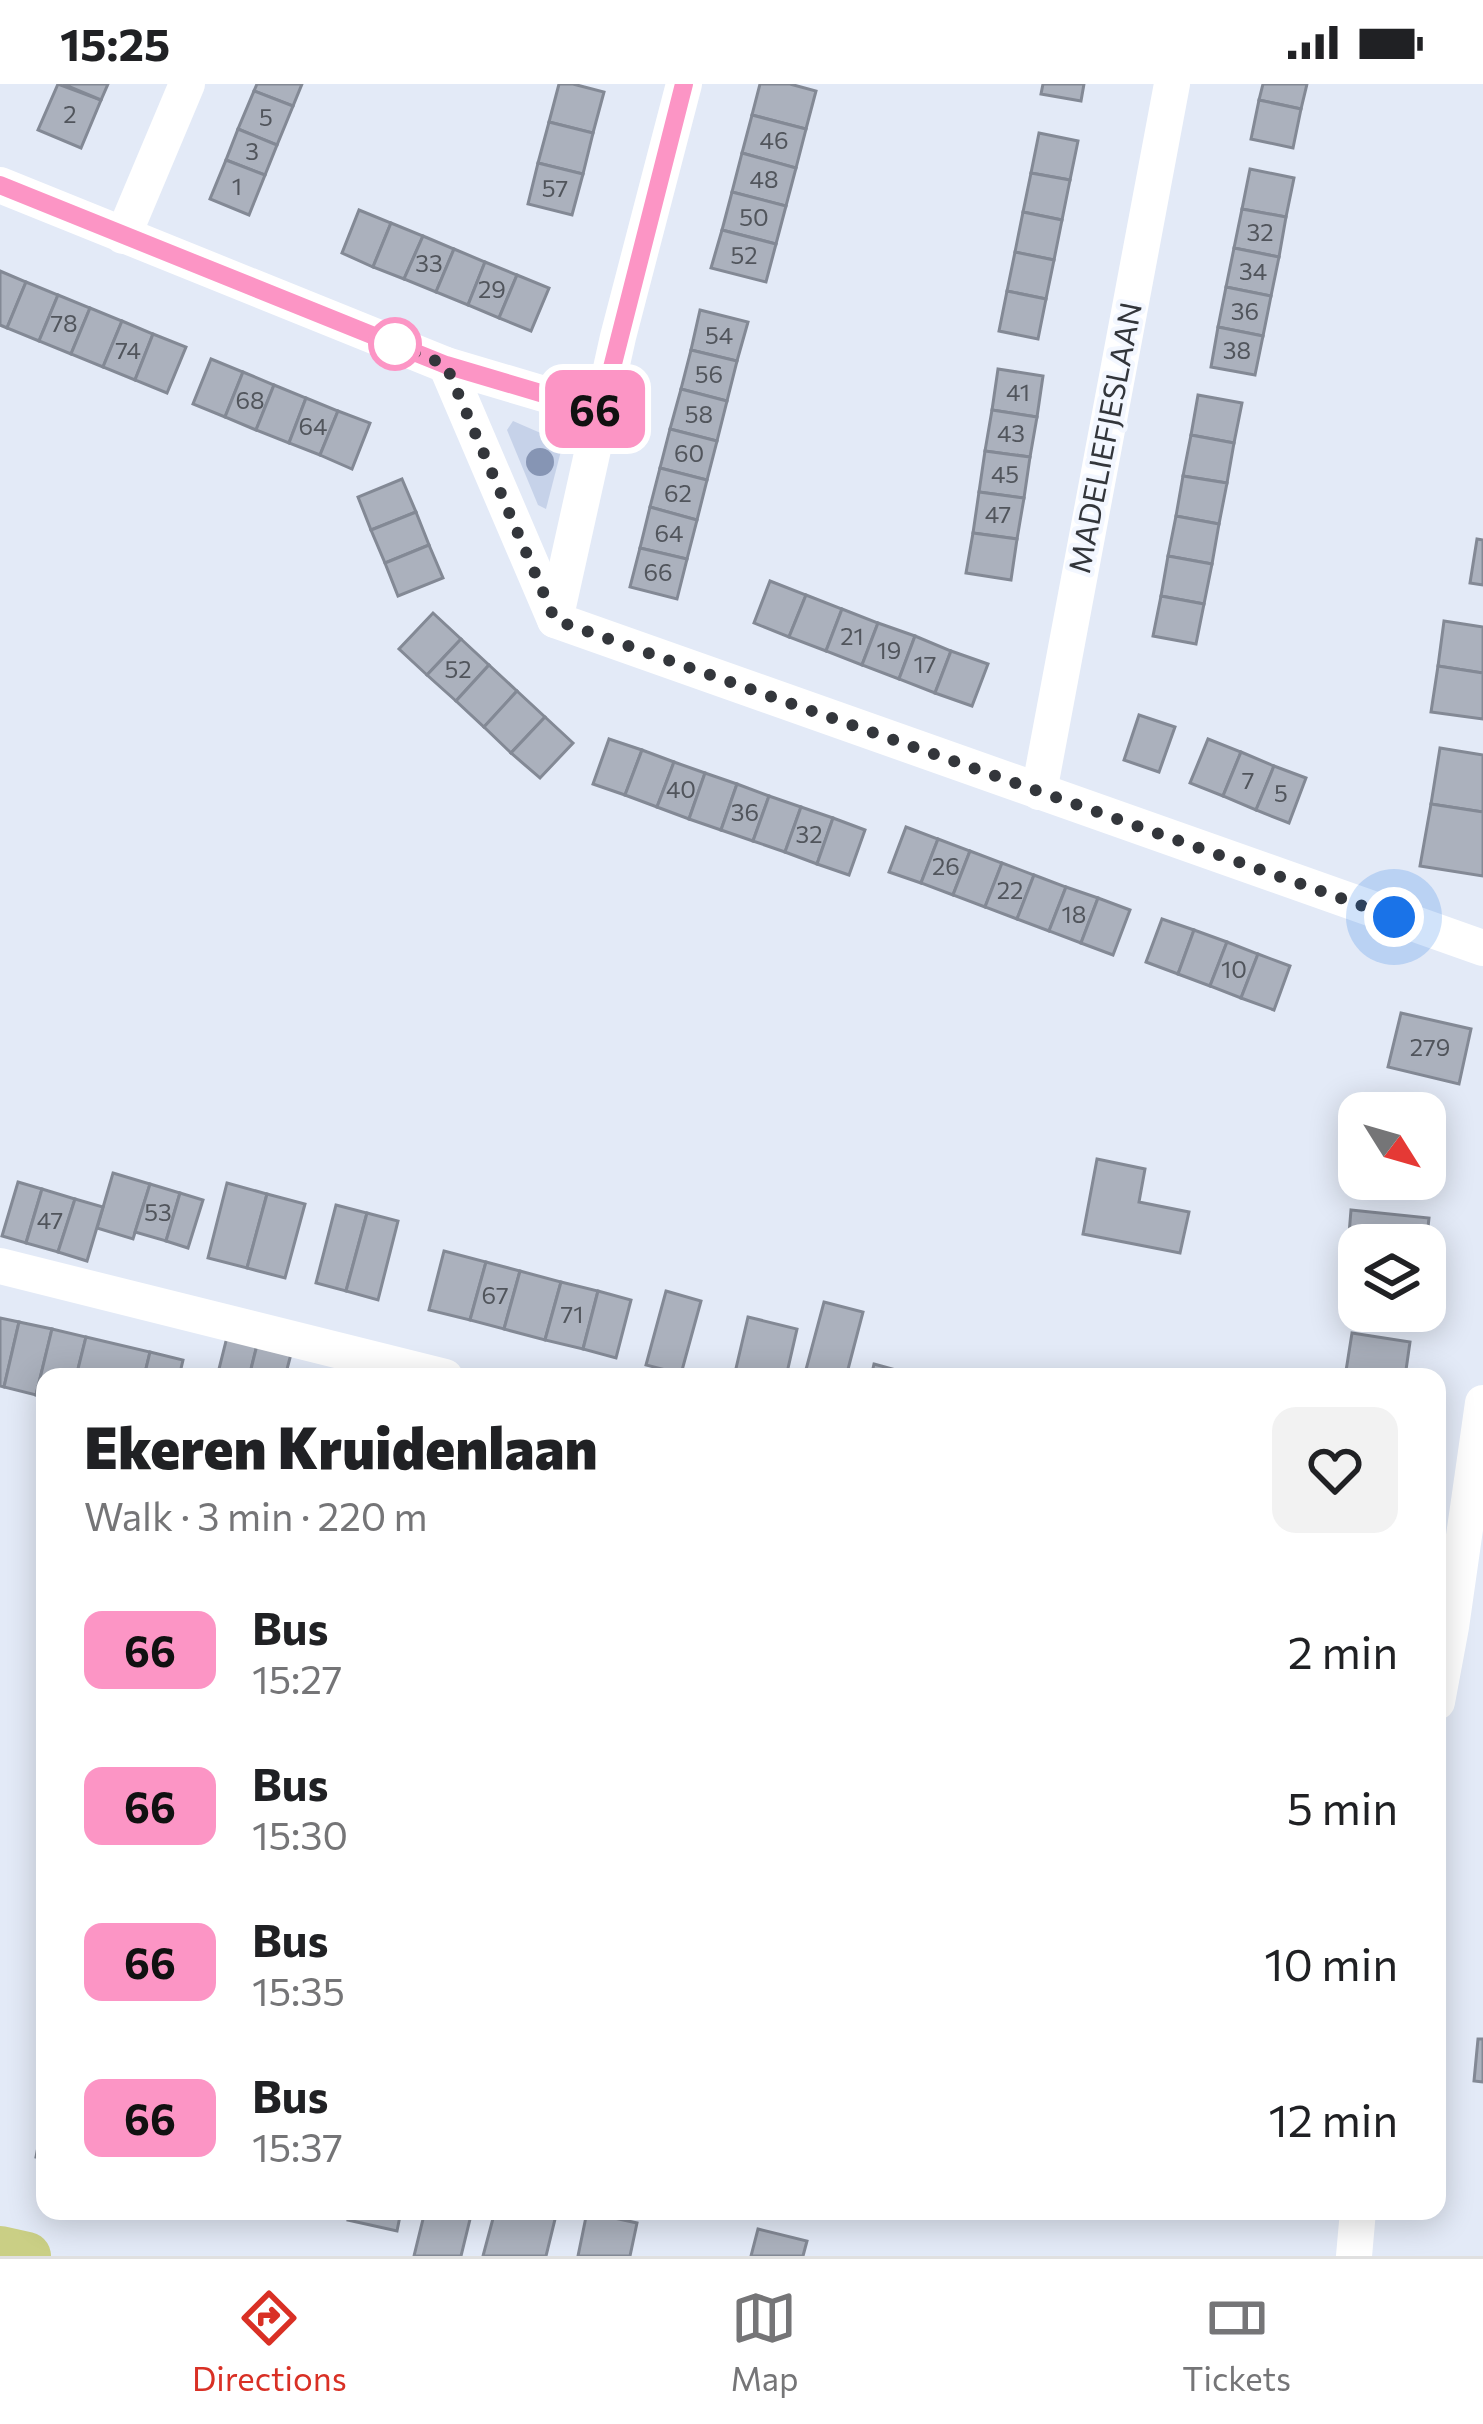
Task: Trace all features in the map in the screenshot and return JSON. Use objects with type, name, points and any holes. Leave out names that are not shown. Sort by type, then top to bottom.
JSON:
[{"type":"main road","points":[[0,2250],[27,2256]]},
{"type":"street","points":[[124,236],[187,84]]},
{"type":"street","points":[[555,620],[601,411],[684,84]]},
{"type":"street","name":"MADELIEFJESLAAN","points":[[1039,792],[1172,84]]},
{"type":"street","points":[[0,185],[446,365],[601,411]]},
{"type":"street","points":[[446,365],[555,620],[1483,948]]},
{"type":"street","points":[[0,1267],[409,1368]]},
{"type":"street","points":[[1446,1668],[1457,1626],[1483,1403]]},
{"type":"street","points":[[1354,2256],[1357,2220]]},
{"type":"shaded area","points":[[513,421],[559,441],[562,447],[546,509],[538,505],[507,430]]},
{"type":"building","points":[[58,84],[101,100],[81,148],[38,130]]},
{"type":"building","points":[[63,84],[108,84],[101,100]]},
{"type":"building","points":[[257,84],[302,84],[293,106],[254,91]]},
{"type":"building","points":[[559,84],[604,92],[593,133],[549,122]]},
{"type":"building","points":[[760,84],[790,84],[816,91],[806,129],[752,115]]},
{"type":"building","points":[[1043,84],[1084,84],[1081,101],[1041,94]]},
{"type":"building","points":[[1263,84],[1307,84],[1301,109],[1259,100]]},
{"type":"building","points":[[254,91],[293,106],[277,145],[238,129]]},
{"type":"building","points":[[1259,100],[1301,109],[1293,148],[1251,139]]},
{"type":"building","points":[[752,115],[806,129],[796,168],[742,153]]},
{"type":"building","points":[[549,122],[593,133],[583,174],[538,163]]},
{"type":"building","points":[[238,129],[277,145],[265,175],[226,160]]},
{"type":"building","points":[[1039,133],[1078,141],[1070,180],[1031,173]]},
{"type":"building","points":[[742,153],[796,168],[786,206],[732,192]]},
{"type":"building","points":[[226,160],[265,175],[249,215],[210,199]]},
{"type":"building","points":[[538,163],[583,174],[572,215],[528,204]]},
{"type":"building","points":[[1250,169],[1294,178],[1286,217],[1242,209]]},
{"type":"building","points":[[1031,173],[1070,180],[1062,220],[1023,212]]},
{"type":"building","points":[[732,192],[786,206],[776,244],[722,230]]},
{"type":"building","points":[[1242,209],[1286,217],[1279,257],[1234,248]]},
{"type":"building","points":[[359,210],[391,223],[373,267],[342,253]]},
{"type":"building","points":[[1023,212],[1062,220],[1054,260],[1015,252]]},
{"type":"building","points":[[391,223],[423,236],[404,279],[373,267]]},
{"type":"building","points":[[722,230],[776,244],[766,282],[711,268]]},
{"type":"building","points":[[423,236],[454,249],[436,292],[404,279]]},
{"type":"building","points":[[1234,248],[1279,257],[1271,296],[1226,287]]},
{"type":"building","points":[[454,249],[485,262],[468,305],[436,292]]},
{"type":"building","points":[[1015,252],[1054,260],[1046,299],[1007,291]]},
{"type":"building","points":[[485,262],[517,275],[499,318],[468,305]]},
{"type":"building","points":[[0,271],[26,282],[7,328],[0,325]]},
{"type":"building","points":[[517,275],[549,288],[531,331],[499,318]]},
{"type":"building","points":[[26,282],[58,295],[39,341],[7,328]]},
{"type":"building","points":[[1226,287],[1271,296],[1263,336],[1218,327]]},
{"type":"building","points":[[1007,291],[1046,299],[1038,339],[999,331]]},
{"type":"building","points":[[58,295],[90,308],[71,354],[39,341]]},
{"type":"building","points":[[90,308],[122,321],[103,367],[71,354]]},
{"type":"building","points":[[700,310],[748,322],[737,361],[691,350]]},
{"type":"building","points":[[122,321],[153,334],[135,380],[103,367]]},
{"type":"building","points":[[1218,327],[1263,336],[1255,375],[1211,367]]},
{"type":"building","points":[[153,334],[186,347],[167,393],[135,380]]},
{"type":"building","points":[[691,350],[737,361],[727,401],[681,389]]},
{"type":"building","points":[[211,359],[243,372],[225,417],[193,404]]},
{"type":"building","points":[[998,369],[1043,376],[1037,417],[992,410]]},
{"type":"building","points":[[243,372],[274,385],[256,430],[225,417]]},
{"type":"building","points":[[274,385],[306,398],[289,443],[256,430]]},
{"type":"building","points":[[681,389],[727,401],[717,441],[670,429]]},
{"type":"building","points":[[1198,395],[1242,403],[1234,443],[1191,435]]},
{"type":"building","points":[[306,398],[338,411],[320,455],[289,443]]},
{"type":"building","points":[[992,410],[1037,417],[1030,457],[985,451]]},
{"type":"building","points":[[338,411],[370,423],[352,469],[320,455]]},
{"type":"building","points":[[670,429],[717,441],[707,480],[660,468]]},
{"type":"building","points":[[1191,435],[1234,443],[1227,483],[1183,476]]},
{"type":"building","points":[[985,451],[1030,457],[1024,498],[979,492]]},
{"type":"building","points":[[660,468],[707,480],[697,520],[650,507]]},
{"type":"building","points":[[1183,476],[1227,483],[1219,524],[1176,516]]},
{"type":"building","points":[[402,479],[416,512],[371,530],[358,497]]},
{"type":"building","points":[[979,492],[1024,498],[1017,539],[973,533]]},
{"type":"building","points":[[650,507],[697,520],[687,559],[640,548]]},
{"type":"building","points":[[416,512],[429,545],[385,563],[371,530]]},
{"type":"building","points":[[1176,516],[1219,524],[1212,564],[1168,556]]},
{"type":"building","points":[[973,533],[1017,539],[1011,580],[966,573]]},
{"type":"building","points":[[1477,539],[1483,540],[1483,585],[1470,583]]},
{"type":"building","points":[[429,545],[443,578],[398,596],[385,563]]},
{"type":"building","points":[[640,548],[687,559],[677,599],[630,587]]},
{"type":"building","points":[[1168,556],[1212,564],[1204,604],[1161,596]]},
{"type":"building","points":[[770,581],[806,595],[789,637],[754,623]]},
{"type":"building","points":[[806,595],[842,609],[826,651],[789,637]]},
{"type":"building","points":[[1161,596],[1204,604],[1196,644],[1153,636]]},
{"type":"building","points":[[842,609],[878,623],[862,665],[826,651]]},
{"type":"building","points":[[433,613],[461,639],[427,675],[399,649]]},
{"type":"building","points":[[1444,621],[1483,627],[1483,673],[1438,666]]},
{"type":"building","points":[[878,623],[915,636],[899,679],[862,665]]},
{"type":"building","points":[[915,636],[951,651],[935,693],[899,679]]},
{"type":"building","points":[[461,639],[489,665],[456,701],[427,675]]},
{"type":"building","points":[[951,651],[988,664],[972,706],[935,693]]},
{"type":"building","points":[[489,665],[517,691],[484,727],[456,701]]},
{"type":"building","points":[[1438,666],[1483,673],[1483,719],[1431,712]]},
{"type":"building","points":[[517,691],[545,717],[511,753],[484,727]]},
{"type":"building","points":[[1139,715],[1175,727],[1159,772],[1124,760]]},
{"type":"building","points":[[545,717],[573,743],[540,778],[511,753]]},
{"type":"building","points":[[609,739],[642,750],[625,795],[593,784]]},
{"type":"building","points":[[1208,739],[1241,752],[1223,796],[1190,783]]},
{"type":"building","points":[[1440,748],[1483,755],[1483,812],[1431,804]]},
{"type":"building","points":[[642,750],[674,762],[657,807],[625,795]]},
{"type":"building","points":[[1241,752],[1274,766],[1256,810],[1223,796]]},
{"type":"building","points":[[674,762],[705,773],[689,819],[657,807]]},
{"type":"building","points":[[1274,766],[1306,778],[1289,823],[1256,810]]},
{"type":"building","points":[[705,773],[737,784],[721,830],[689,819]]},
{"type":"building","points":[[737,784],[769,796],[753,841],[721,830]]},
{"type":"building","points":[[769,796],[801,807],[785,852],[753,841]]},
{"type":"building","points":[[1431,804],[1483,812],[1483,876],[1420,866]]},
{"type":"building","points":[[801,807],[833,818],[817,864],[785,852]]},
{"type":"building","points":[[833,818],[865,830],[849,875],[817,864]]},
{"type":"building","points":[[906,827],[938,839],[921,883],[889,872]]},
{"type":"building","points":[[938,839],[970,851],[953,895],[921,883]]},
{"type":"building","points":[[970,851],[1002,863],[985,907],[953,895]]},
{"type":"building","points":[[1002,863],[1034,875],[1017,919],[985,907]]},
{"type":"building","points":[[1034,875],[1066,887],[1049,931],[1017,919]]},
{"type":"building","points":[[1066,887],[1098,898],[1081,943],[1049,931]]},
{"type":"building","points":[[1098,898],[1130,910],[1113,955],[1081,943]]},
{"type":"building","points":[[1162,919],[1194,930],[1178,974],[1146,962]]},
{"type":"building","points":[[1194,930],[1227,942],[1210,986],[1178,974]]},
{"type":"building","points":[[1227,942],[1258,954],[1241,998],[1210,986]]},
{"type":"building","points":[[1258,954],[1290,966],[1274,1010],[1241,998]]},
{"type":"building","points":[[1401,1013],[1471,1029],[1459,1084],[1388,1067]]},
{"type":"building","points":[[1097,1159],[1145,1169],[1139,1202],[1189,1212],[1180,1253],[1083,1234]]},
{"type":"building","points":[[113,1173],[150,1184],[133,1239],[97,1228]]},
{"type":"building","points":[[18,1182],[42,1189],[26,1243],[2,1236]]},
{"type":"building","points":[[227,1183],[267,1194],[247,1268],[208,1258]]},
{"type":"building","points":[[150,1184],[180,1193],[166,1241],[135,1232]]},
{"type":"building","points":[[42,1189],[75,1199],[58,1252],[26,1243]]},
{"type":"building","points":[[180,1193],[203,1200],[188,1248],[166,1241]]},
{"type":"building","points":[[267,1194],[305,1204],[285,1278],[247,1268]]},
{"type":"building","points":[[75,1199],[103,1207],[87,1261],[58,1252]]},
{"type":"building","points":[[336,1205],[367,1213],[346,1291],[316,1283]]},
{"type":"building","points":[[1351,1210],[1429,1218],[1428,1224],[1350,1224]]},
{"type":"building","points":[[367,1213],[398,1221],[378,1300],[346,1291]]},
{"type":"building","points":[[444,1251],[486,1262],[470,1320],[429,1310]]},
{"type":"building","points":[[486,1262],[520,1271],[504,1329],[470,1320]]},
{"type":"building","points":[[520,1271],[561,1282],[545,1340],[504,1329]]},
{"type":"building","points":[[561,1282],[598,1291],[583,1349],[545,1340]]},
{"type":"building","points":[[598,1291],[631,1300],[616,1358],[583,1349]]},
{"type":"building","points":[[666,1291],[701,1301],[683,1368],[646,1365]]},
{"type":"building","points":[[824,1302],[863,1312],[848,1368],[806,1368]]},
{"type":"building","points":[[748,1317],[797,1329],[788,1368],[736,1368]]},
{"type":"building","points":[[0,1318],[19,1322],[4,1387],[0,1386]]},
{"type":"building","points":[[19,1322],[52,1329],[43,1368],[36,1368],[36,1395],[4,1387]]},
{"type":"building","points":[[52,1329],[86,1337],[78,1368],[43,1368]]},
{"type":"building","points":[[1352,1333],[1410,1342],[1406,1368],[1346,1368]]},
{"type":"building","points":[[86,1337],[150,1352],[146,1368],[78,1368]]},
{"type":"building","points":[[227,1337],[257,1345],[251,1368],[219,1368]]},
{"type":"building","points":[[257,1345],[291,1354],[287,1368],[251,1368]]},
{"type":"building","points":[[150,1352],[183,1360],[181,1368],[146,1368]]},
{"type":"building","points":[[1478,2039],[1483,2039],[1483,2082],[1474,2081]]},
{"type":"building","points":[[348,2220],[399,2220],[397,2231]]},
{"type":"building","points":[[423,2220],[470,2220],[461,2256],[414,2256]]},
{"type":"building","points":[[493,2220],[555,2220],[546,2256],[483,2256]]},
{"type":"building","points":[[585,2220],[637,2223],[630,2256],[578,2256]]},
{"type":"building","points":[[758,2229],[807,2241],[803,2256],[751,2256]]},
{"type":"bus line","name":"66","points":[[0,185],[446,365],[601,411],[684,84]]},
{"type":"route","points":[[395,344],[446,365],[555,620],[1394,917]]}]
